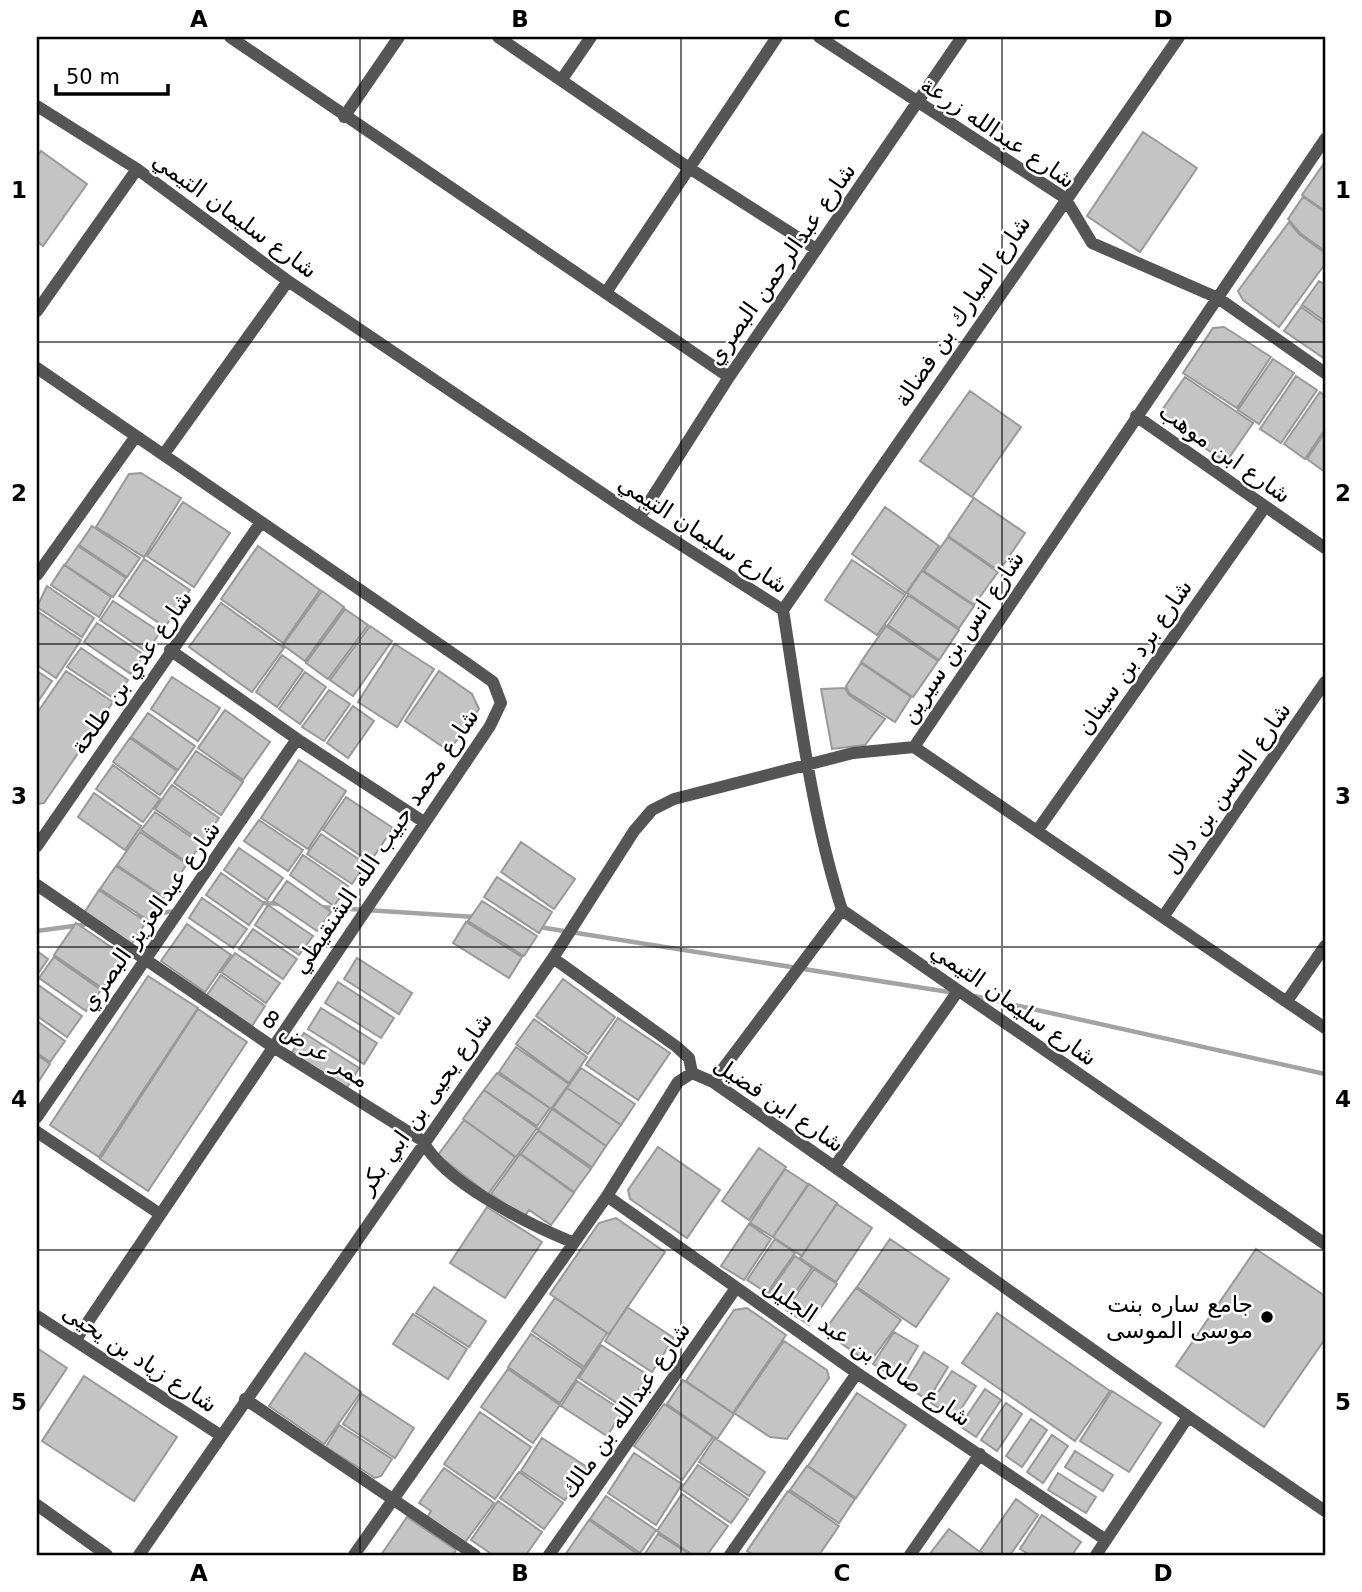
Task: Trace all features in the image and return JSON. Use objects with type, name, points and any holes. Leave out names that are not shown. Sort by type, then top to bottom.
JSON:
[{"type":"street","points":[[230,37],[344,117],[607,291],[729,377]]},
{"type":"street","points":[[344,117],[399,37]]},
{"type":"street","points":[[498,37],[689,168],[817,249]]},
{"type":"street","points":[[562,79],[591,37]]},
{"type":"street","points":[[607,291],[777,37]]},
{"type":"street","name":"شارع عبدالله زرعة","points":[[819,37],[1065,198],[1092,243],[1218,298],[1325,373]]},
{"type":"street","name":"شارع عبدالرحمن البصري","points":[[639,518],[729,377],[962,37]]},
{"type":"street","name":"شارع المبارك بن فضالة","points":[[783,610],[1065,198],[1179,37]]},
{"type":"street","name":"شارع سليمان التيمي","points":[[37,106],[137,169],[288,281],[639,518],[783,610],[809,766],[842,910],[1321,1242]]},
{"type":"street","name":"شارع انس بن سيرين","points":[[1325,139],[914,747],[1325,1028]]},
{"type":"street","points":[[37,310],[137,169]]},
{"type":"street","points":[[164,454],[288,281]]},
{"type":"street","name":"شارع محمد حبيب الله الشنقيطي","points":[[37,368],[493,682],[501,703],[490,726],[75,1341]]},
{"type":"street","name":"شارع ابن موهب","points":[[1136,416],[1325,548]]},
{"type":"street","points":[[37,575],[136,436]]},
{"type":"street","name":"شارع برد بن سينان","points":[[1037,831],[1265,507]]},
{"type":"street","name":"شارع عدي بن طلحة","points":[[37,846],[42,829],[261,522]]},
{"type":"street","points":[[170,650],[297,739],[424,822]]},
{"type":"street","name":"شارع الحسن بن دلال","points":[[1163,917],[1325,682]]},
{"type":"street","name":"شارع عبدالعزيز البصري","points":[[37,1117],[297,739]]},
{"type":"street","name":"شارع يحيى بن ابي بكر","points":[[139,1555],[423,1141],[553,958],[634,831],[652,810],[674,799],[853,753],[914,747]]},
{"type":"street","name":"ممر عرض 8","points":[[37,885],[273,1047],[423,1141],[430,1156],[469,1186],[528,1224],[572,1242]]},
{"type":"street","points":[[713,1082],[842,910]]},
{"type":"street","points":[[1287,1001],[1325,946]]},
{"type":"street","points":[[553,958],[677,1047],[689,1058],[692,1073]]},
{"type":"street","points":[[835,1166],[958,991]]},
{"type":"street","name":"شارع ابن فضيل","points":[[354,1555],[607,1195],[678,1082],[692,1073],[713,1082],[835,1166],[1325,1511]]},
{"type":"street","points":[[37,1132],[160,1214]]},
{"type":"street","name":"شارع صالح بن عبد الجليل","points":[[607,1195],[857,1373],[1106,1540]]},
{"type":"street","points":[[1321,1242],[1325,1227]]},
{"type":"street","name":"شارع عبدالله بن مالك","points":[[549,1555],[736,1289]]},
{"type":"street","name":"شارع زياد بن يحيى","points":[[37,1316],[220,1435]]},
{"type":"street","points":[[730,1555],[857,1373]]},
{"type":"street","points":[[245,1399],[475,1555]]},
{"type":"street","points":[[1096,1555],[1188,1417]]},
{"type":"street","points":[[910,1555],[980,1454]]},
{"type":"street","points":[[37,1505],[107,1555]]},
{"type":"building","points":[[1143,132],[1197,168],[1140,252],[1087,216]]},
{"type":"building","points":[[41,151],[87,184],[43,246],[37,241],[37,157]]},
{"type":"building","points":[[1325,162],[1325,211],[1302,195]]},
{"type":"building","points":[[1303,197],[1325,212],[1325,251],[1301,234],[1288,219]]},
{"type":"building","points":[[1289,222],[1300,235],[1325,253],[1325,264],[1279,327],[1243,300],[1238,291]]},
{"type":"building","points":[[1319,281],[1325,285],[1325,321],[1302,305]]},
{"type":"building","points":[[1301,307],[1325,324],[1325,359],[1284,331]]},
{"type":"building","points":[[1224,327],[1271,357],[1237,408],[1183,373],[1213,328]]},
{"type":"building","points":[[1273,359],[1294,373],[1259,424],[1238,410]]},
{"type":"building","points":[[1296,376],[1317,390],[1281,443],[1260,429]]},
{"type":"building","points":[[1185,377],[1253,423],[1226,462],[1163,420],[1162,410]]},
{"type":"building","points":[[970,391],[1021,427],[972,497],[920,461]]},
{"type":"building","points":[[1320,392],[1325,396],[1325,429],[1305,459],[1284,444]]},
{"type":"building","points":[[1325,432],[1325,472],[1307,459]]},
{"type":"building","points":[[141,473],[181,498],[144,557],[96,527],[129,474]]},
{"type":"building","points":[[974,498],[1025,533],[999,571],[948,536]]},
{"type":"building","points":[[183,502],[230,533],[194,587],[147,556]]},
{"type":"building","points":[[885,507],[939,546],[906,593],[852,554]]},
{"type":"building","points":[[92,526],[140,558],[127,577],[79,545]]},
{"type":"building","points":[[948,537],[998,572],[974,605],[924,571]]},
{"type":"building","points":[[78,546],[126,578],[113,597],[65,565]]},
{"type":"building","points":[[258,546],[320,590],[283,643],[221,599]]},
{"type":"building","points":[[144,559],[190,590],[165,627],[119,596]]},
{"type":"building","points":[[852,560],[905,595],[877,635],[825,600]]},
{"type":"building","points":[[64,565],[111,597],[99,617],[51,585]]},
{"type":"building","points":[[922,571],[974,606],[959,628],[907,593]]},
{"type":"building","points":[[47,586],[94,618],[82,637],[37,607]]},
{"type":"building","points":[[322,591],[344,607],[305,661],[283,645]]},
{"type":"building","points":[[908,595],[959,630],[939,660],[888,625]]},
{"type":"building","points":[[113,601],[160,632],[147,652],[100,620]]},
{"type":"building","points":[[221,603],[284,648],[252,692],[189,647]]},
{"type":"building","points":[[345,609],[368,625],[328,679],[306,663]]},
{"type":"building","points":[[37,611],[81,640],[56,678],[37,665]]},
{"type":"building","points":[[97,623],[144,655],[131,674],[84,642]]},
{"type":"building","points":[[370,626],[392,641],[353,696],[330,680]]},
{"type":"building","points":[[886,626],[938,661],[913,697],[861,662]]},
{"type":"building","points":[[395,644],[434,669],[397,727],[358,702]]},
{"type":"building","points":[[81,648],[128,680],[115,699],[67,667]]},
{"type":"building","points":[[282,655],[303,670],[277,707],[256,692]]},
{"type":"building","points":[[861,663],[911,697],[895,722],[849,693],[846,686]]},
{"type":"building","points":[[37,671],[52,681],[37,703]]},
{"type":"building","points":[[66,671],[113,702],[44,803],[37,804],[37,713]]},
{"type":"building","points":[[439,671],[472,694],[479,709],[449,751],[405,721]]},
{"type":"building","points":[[305,672],[326,687],[300,724],[279,709]]},
{"type":"building","points":[[172,677],[220,708],[198,741],[151,709]]},
{"type":"building","points":[[845,688],[849,695],[885,719],[865,745],[832,749],[821,689]]},
{"type":"building","points":[[329,690],[350,704],[324,741],[302,727]]},
{"type":"building","points":[[353,706],[374,721],[348,758],[327,743]]},
{"type":"building","points":[[225,710],[270,742],[243,780],[198,748]]},
{"type":"building","points":[[148,713],[195,746],[178,770],[131,737]]},
{"type":"building","points":[[130,738],[177,771],[160,795],[113,762]]},
{"type":"building","points":[[196,751],[243,782],[221,815],[174,783]]},
{"type":"building","points":[[299,760],[346,791],[308,849],[261,818]]},
{"type":"building","points":[[113,765],[160,799],[143,822],[96,789]]},
{"type":"building","points":[[172,785],[219,818],[202,842],[155,809]]},
{"type":"building","points":[[94,793],[141,826],[125,850],[78,817]]},
{"type":"building","points":[[346,797],[393,828],[370,862],[323,830]]},
{"type":"building","points":[[155,812],[201,844],[188,863],[141,830]]},
{"type":"building","points":[[259,820],[303,850],[288,871],[244,841]]},
{"type":"building","points":[[140,832],[187,864],[164,897],[117,865]]},
{"type":"building","points":[[321,834],[366,864],[352,884],[307,854]]},
{"type":"building","points":[[521,842],[575,879],[554,909],[501,872]]},
{"type":"building","points":[[239,848],[283,878],[267,900],[224,870]]},
{"type":"building","points":[[303,855],[348,886],[334,906],[290,875]]},
{"type":"building","points":[[116,866],[163,897],[148,920],[100,889]]},
{"type":"building","points":[[221,873],[264,903],[249,925],[206,895]]},
{"type":"building","points":[[497,877],[552,912],[539,933],[484,897]]},
{"type":"building","points":[[287,881],[331,912],[317,931],[273,901]]},
{"type":"building","points":[[99,890],[146,922],[131,945],[84,913]]},
{"type":"building","points":[[202,898],[247,929],[233,948],[189,918]]},
{"type":"building","points":[[482,901],[537,936],[524,956],[468,921]]},
{"type":"building","points":[[268,905],[313,936],[299,955],[255,925]]},
{"type":"building","points":[[466,922],[522,957],[509,978],[453,943]]},
{"type":"building","points":[[76,923],[124,956],[102,988],[54,955]]},
{"type":"building","points":[[187,924],[231,955],[205,992],[161,961]]},
{"type":"building","points":[[253,929],[297,959],[283,979],[239,949]]},
{"type":"building","points":[[37,951],[48,959],[37,975]]},
{"type":"building","points":[[235,953],[280,983],[266,1003],[221,972]]},
{"type":"building","points":[[54,957],[101,990],[86,1011],[39,978]]},
{"type":"building","points":[[357,958],[412,993],[399,1014],[344,979]]},
{"type":"building","points":[[221,975],[265,1006],[252,1026],[207,995]]},
{"type":"building","points":[[148,976],[198,1008],[99,1157],[50,1125]]},
{"type":"building","points":[[563,979],[615,1017],[588,1054],[536,1016]]},
{"type":"building","points":[[338,982],[394,1018],[381,1038],[325,1003]]},
{"type":"building","points":[[37,984],[82,1016],[67,1037],[37,1016]]},
{"type":"building","points":[[321,1008],[377,1043],[364,1064],[308,1029]]},
{"type":"building","points":[[198,1009],[247,1042],[148,1191],[100,1159]]},
{"type":"building","points":[[618,1018],[670,1053],[638,1100],[586,1065]]},
{"type":"building","points":[[534,1019],[587,1057],[569,1083],[516,1044]]},
{"type":"building","points":[[37,1021],[65,1041],[50,1062],[37,1053]]},
{"type":"building","points":[[304,1033],[359,1068],[346,1089],[291,1054]]},
{"type":"building","points":[[516,1047],[569,1084],[551,1109],[499,1072]]},
{"type":"building","points":[[37,1055],[50,1064],[37,1084]]},
{"type":"building","points":[[581,1068],[635,1104],[621,1125],[567,1088]]},
{"type":"building","points":[[497,1073],[550,1108],[537,1126],[484,1090]]},
{"type":"building","points":[[567,1088],[621,1125],[606,1146],[553,1108]]},
{"type":"building","points":[[484,1090],[537,1128],[516,1157],[463,1119]]},
{"type":"building","points":[[552,1109],[606,1146],[592,1167],[538,1130]]},
{"type":"building","points":[[464,1120],[515,1157],[488,1194],[438,1155]]},
{"type":"building","points":[[538,1131],[591,1169],[574,1192],[521,1154]]},
{"type":"building","points":[[658,1147],[720,1190],[687,1238],[630,1199],[628,1190]]},
{"type":"building","points":[[759,1148],[786,1167],[749,1220],[722,1201]]},
{"type":"building","points":[[520,1154],[574,1193],[551,1225],[529,1210],[524,1217],[491,1194]]},
{"type":"building","points":[[785,1169],[808,1184],[773,1237],[750,1223]]},
{"type":"building","points":[[809,1184],[837,1203],[802,1256],[773,1237]]},
{"type":"building","points":[[837,1204],[872,1228],[836,1282],[800,1258]]},
{"type":"building","points":[[487,1207],[542,1242],[505,1298],[450,1263]]},
{"type":"building","points":[[616,1218],[665,1252],[609,1334],[550,1294],[599,1223]]},
{"type":"building","points":[[749,1224],[771,1239],[744,1280],[721,1266]]},
{"type":"building","points":[[775,1239],[795,1253],[767,1293],[747,1280]]},
{"type":"building","points":[[890,1239],[949,1279],[916,1327],[857,1287]]},
{"type":"building","name":"جامع ساره بنت موسى الموسى","points":[[1256,1249],[1325,1296],[1325,1339],[1264,1427],[1176,1366]]},
{"type":"building","points":[[795,1256],[812,1268],[786,1306],[768,1294]]},
{"type":"building","points":[[814,1269],[837,1284],[809,1325],[786,1310]]},
{"type":"building","points":[[434,1287],[486,1321],[469,1347],[416,1313]]},
{"type":"building","points":[[856,1288],[901,1320],[869,1363],[824,1331]]},
{"type":"building","points":[[555,1298],[607,1333],[584,1367],[532,1331]]},
{"type":"building","points":[[627,1307],[674,1338],[652,1372],[605,1341]]},
{"type":"building","points":[[747,1308],[786,1335],[733,1413],[686,1381],[734,1310]]},
{"type":"building","points":[[997,1313],[1110,1391],[1075,1441],[962,1363]]},
{"type":"building","points":[[413,1314],[467,1349],[448,1379],[393,1344]]},
{"type":"building","points":[[894,1332],[918,1346],[898,1379],[873,1364]]},
{"type":"building","points":[[531,1334],[583,1369],[560,1403],[508,1367]]},
{"type":"building","points":[[784,1341],[827,1370],[829,1378],[787,1439],[770,1437],[734,1413]]},
{"type":"building","points":[[601,1345],[648,1375],[626,1409],[579,1378]]},
{"type":"building","points":[[37,1348],[67,1368],[37,1413]]},
{"type":"building","points":[[924,1352],[948,1367],[928,1400],[904,1385]]},
{"type":"building","points":[[305,1353],[361,1392],[324,1444],[269,1406]]},
{"type":"building","points":[[508,1369],[560,1405],[533,1443],[481,1407]]},
{"type":"building","points":[[952,1371],[976,1386],[955,1418],[931,1403]]},
{"type":"building","points":[[84,1376],[177,1437],[134,1501],[42,1441]]},
{"type":"building","points":[[683,1380],[734,1414],[717,1439],[667,1404]]},
{"type":"building","points":[[577,1381],[623,1411],[607,1436],[561,1406]]},
{"type":"building","points":[[985,1389],[1001,1400],[976,1437],[960,1426]]},
{"type":"building","points":[[1112,1391],[1161,1423],[1129,1472],[1080,1441]]},
{"type":"building","points":[[857,1393],[906,1425],[856,1498],[808,1466]]},
{"type":"building","points":[[362,1394],[414,1428],[395,1458],[343,1424]]},
{"type":"building","points":[[1006,1403],[1022,1414],[997,1451],[981,1440]]},
{"type":"building","points":[[664,1404],[713,1437],[682,1480],[634,1446]]},
{"type":"building","points":[[480,1412],[531,1447],[495,1499],[444,1464]]},
{"type":"building","points":[[1031,1419],[1047,1430],[1022,1467],[1006,1456]]},
{"type":"building","points":[[339,1425],[392,1459],[381,1476],[375,1478],[326,1447]]},
{"type":"building","points":[[1052,1435],[1068,1446],[1043,1483],[1027,1472]]},
{"type":"building","points":[[542,1438],[587,1467],[565,1500],[521,1471]]},
{"type":"building","points":[[715,1438],[765,1472],[749,1496],[699,1462]]},
{"type":"building","points":[[1075,1451],[1113,1475],[1103,1491],[1065,1467]]},
{"type":"building","points":[[634,1453],[682,1484],[656,1525],[608,1493]]},
{"type":"building","points":[[698,1465],[748,1499],[731,1523],[681,1489]]},
{"type":"building","points":[[807,1466],[855,1499],[839,1523],[790,1490]]},
{"type":"building","points":[[444,1468],[494,1503],[463,1545],[426,1519],[431,1511],[419,1503]]},
{"type":"building","points":[[519,1472],[563,1503],[544,1529],[500,1498]]},
{"type":"building","points":[[1058,1473],[1096,1497],[1086,1513],[1048,1490]]},
{"type":"building","points":[[788,1491],[839,1526],[819,1555],[754,1555],[747,1551]]},
{"type":"building","points":[[682,1494],[728,1526],[707,1555],[693,1555],[657,1531]]},
{"type":"building","points":[[606,1496],[656,1530],[640,1553],[590,1519]]},
{"type":"building","points":[[1016,1499],[1038,1515],[1010,1555],[986,1555],[980,1551]]},
{"type":"building","points":[[498,1501],[542,1532],[526,1555],[493,1555],[471,1540]]},
{"type":"building","points":[[1042,1515],[1081,1542],[1072,1555],[1030,1555],[1020,1549]]},
{"type":"building","points":[[407,1517],[456,1550],[453,1555],[381,1555]]},
{"type":"building","points":[[589,1520],[639,1555],[565,1555]]},
{"type":"building","points":[[949,1529],[984,1555],[929,1555]]},
{"type":"building","points":[[658,1534],[691,1555],[644,1555]]},
{"type":"waterway","points":[[260,903],[283,904]]},
{"type":"waterway","points":[[319,907],[475,917]]},
{"type":"waterway","points":[[135,917],[175,911]]},
{"type":"waterway","points":[[37,931],[88,924]]},
{"type":"waterway","points":[[539,927],[955,993]]},
{"type":"waterway","points":[[974,996],[1325,1074]]},
{"type":"place","name":"جامع ساره بنت موسى الموسى","points":[[1267,1317]]}]
